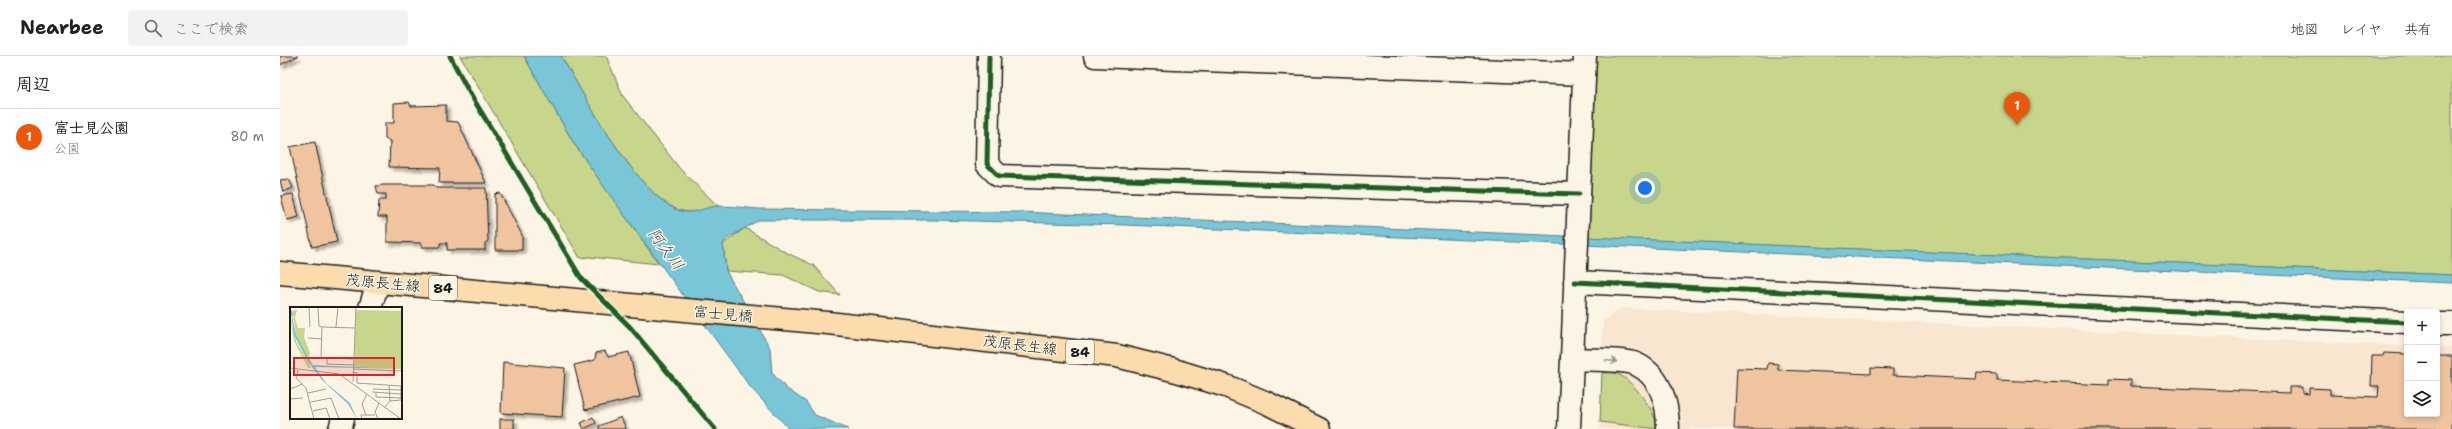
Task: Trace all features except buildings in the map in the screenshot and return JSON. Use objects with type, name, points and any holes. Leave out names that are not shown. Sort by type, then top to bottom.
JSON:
[{"type":"main road","name":"茂原長生線","points":[[280,273],[612,303]]},
{"type":"main road","name":"富士見橋","points":[[612,303],[828,323]]},
{"type":"main road","name":"茂原長生線","points":[[828,323],[1117,356],[1177,371],[1226,386],[1266,403],[1319,429]]},
{"type":"street","points":[[989,56],[987,164],[999,176],[1579,194]]},
{"type":"street","points":[[1095,56],[1584,65],[1569,429]]},
{"type":"street","points":[[1575,282],[2404,322]]},
{"type":"street","points":[[370,307],[378,283]]},
{"type":"street","points":[[2440,324],[2452,324]]},
{"type":"street","points":[[1572,359],[1636,364],[1659,383],[1668,410],[1668,429]]},
{"type":"street","points":[[340,429],[343,419]]},
{"type":"shaded area","points":[[1621,308],[2404,346],[2404,417],[2440,417],[2440,347],[2452,348],[2452,429],[1600,429],[1603,321]]},
{"type":"green space","points":[[460,56],[524,56],[573,142],[659,264],[589,257],[580,258]]},
{"type":"green space","points":[[561,56],[606,56],[623,96],[680,169],[718,206],[696,212],[682,211],[666,203],[649,188],[614,144]]},
{"type":"green space","points":[[1585,56],[2452,56],[2452,275],[1577,237]]},
{"type":"green space","points":[[745,228],[787,253],[813,265],[840,295],[819,292],[783,275],[726,271],[723,244]]},
{"type":"green space","points":[[1602,373],[1618,374],[1624,377],[1637,390],[1649,406],[1656,422],[1657,429],[1600,422]]},
{"type":"water","name":"阿久川","points":[[524,56],[561,56],[598,118],[631,167],[648,187],[665,203],[686,212],[719,206],[759,209],[1019,212],[2452,275],[2452,283],[1125,225],[937,220],[759,220],[726,239],[723,244],[726,271],[770,348],[772,373],[787,389],[806,402],[815,415],[848,429],[789,429],[751,388],[609,194],[573,142]]},
{"type":"cycle path","points":[[450,56],[468,90],[581,278],[630,327],[715,429]]},
{"type":"cycle path","points":[[989,56],[987,164],[999,176],[1579,194]]},
{"type":"cycle path","points":[[1575,282],[2404,322]]},
{"type":"place","name":"富士見公園","points":[[2017,125]]}]
